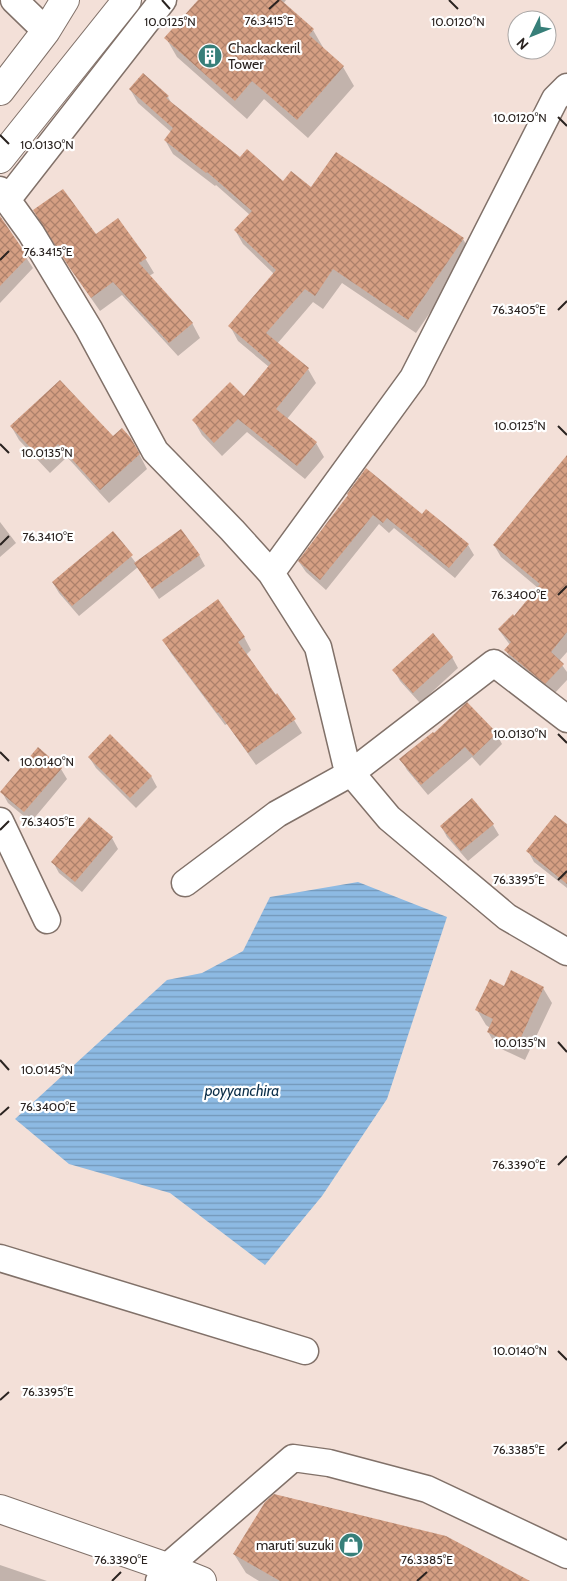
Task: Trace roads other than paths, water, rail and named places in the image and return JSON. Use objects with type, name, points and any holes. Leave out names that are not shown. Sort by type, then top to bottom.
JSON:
[{"type":"main road","points":[[0,91],[46,31],[65,0]]},
{"type":"main road","points":[[0,159],[127,0]]},
{"type":"main road","points":[[0,1510],[163,1574],[202,1581]]},
{"type":"street","points":[[14,0],[46,31]]},
{"type":"street","points":[[163,0],[4,195],[31,233],[89,329],[155,451],[271,573],[318,647],[347,768],[388,818],[507,917],[567,952]]},
{"type":"street","points":[[271,573],[413,378],[555,99],[567,87]]},
{"type":"street","points":[[185,883],[277,814],[351,773],[494,663],[567,719]]},
{"type":"street","points":[[0,821],[47,920]]},
{"type":"street","points":[[0,1258],[305,1351]]},
{"type":"street","points":[[163,1574],[292,1458],[329,1463],[427,1488],[567,1555]]},
{"type":"water","name":"poyyanchira","points":[[358,882],[447,917],[387,1099],[322,1196],[265,1265],[170,1193],[69,1164],[15,1119],[167,980],[202,973],[243,951],[270,897]]},
{"type":"place","name":"Chackackeril Tower","points":[[210,56]]},
{"type":"place","name":"maruti suzuki","points":[[351,1545]]}]
